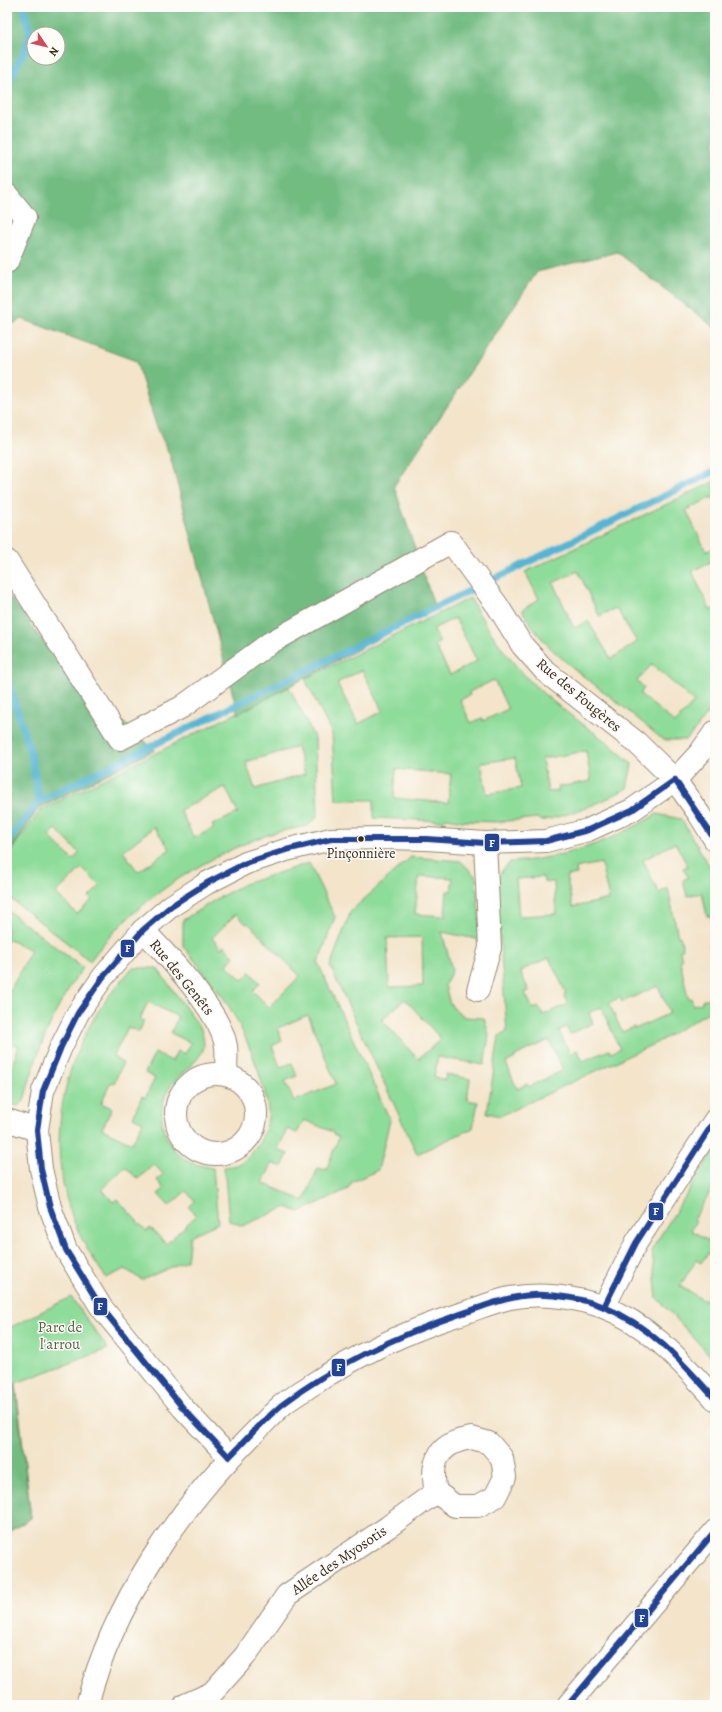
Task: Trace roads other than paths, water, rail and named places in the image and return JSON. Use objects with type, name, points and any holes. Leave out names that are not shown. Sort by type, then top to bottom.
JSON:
[{"type":"street","points":[[7,195],[25,217],[7,262]]},
{"type":"street","name":"Rue des Fougères","points":[[7,561],[120,739],[182,707],[270,642],[451,542],[497,605],[522,645],[546,672],[637,743],[675,780],[715,840]]},
{"type":"street","name":"Rue des Genêts","points":[[230,1457],[183,1408],[101,1306],[66,1250],[50,1207],[41,1169],[38,1130],[43,1091],[60,1047],[78,1013],[103,977],[142,930],[171,906],[207,883],[246,863],[286,850],[331,839],[397,838],[485,843],[546,841],[588,830],[632,810],[675,780],[700,753],[715,732]]},
{"type":"street","points":[[478,990],[490,948],[485,843]]},
{"type":"street","name":"Rue des Genêts","points":[[142,930],[170,957],[215,1018],[226,1046],[226,1074]]},
{"type":"street","points":[[7,1120],[38,1130]]},
{"type":"street","points":[[604,1307],[636,1243],[715,1120]]},
{"type":"street","points":[[89,1704],[107,1644],[143,1573],[186,1508],[230,1457],[282,1405],[330,1372],[389,1341],[442,1320],[509,1298],[534,1295],[569,1298],[604,1307],[640,1325],[680,1360],[715,1399]]},
{"type":"street","name":"Allée des Myosotis","points":[[185,1705],[212,1693],[245,1656],[288,1595],[436,1492]]},
{"type":"street","points":[[568,1705],[715,1530]]},
{"type":"waterway","points":[[10,80],[25,50],[30,34],[24,7]]},
{"type":"waterway","points":[[7,842],[39,801],[715,471]]},
{"type":"waterway","points":[[7,677],[31,755],[39,801]]},
{"type":"place","name":"Pinçonnière","points":[[361,839]]},
{"type":"park label","name":"Parc de l'arrou","points":[[60,1336]]}]
